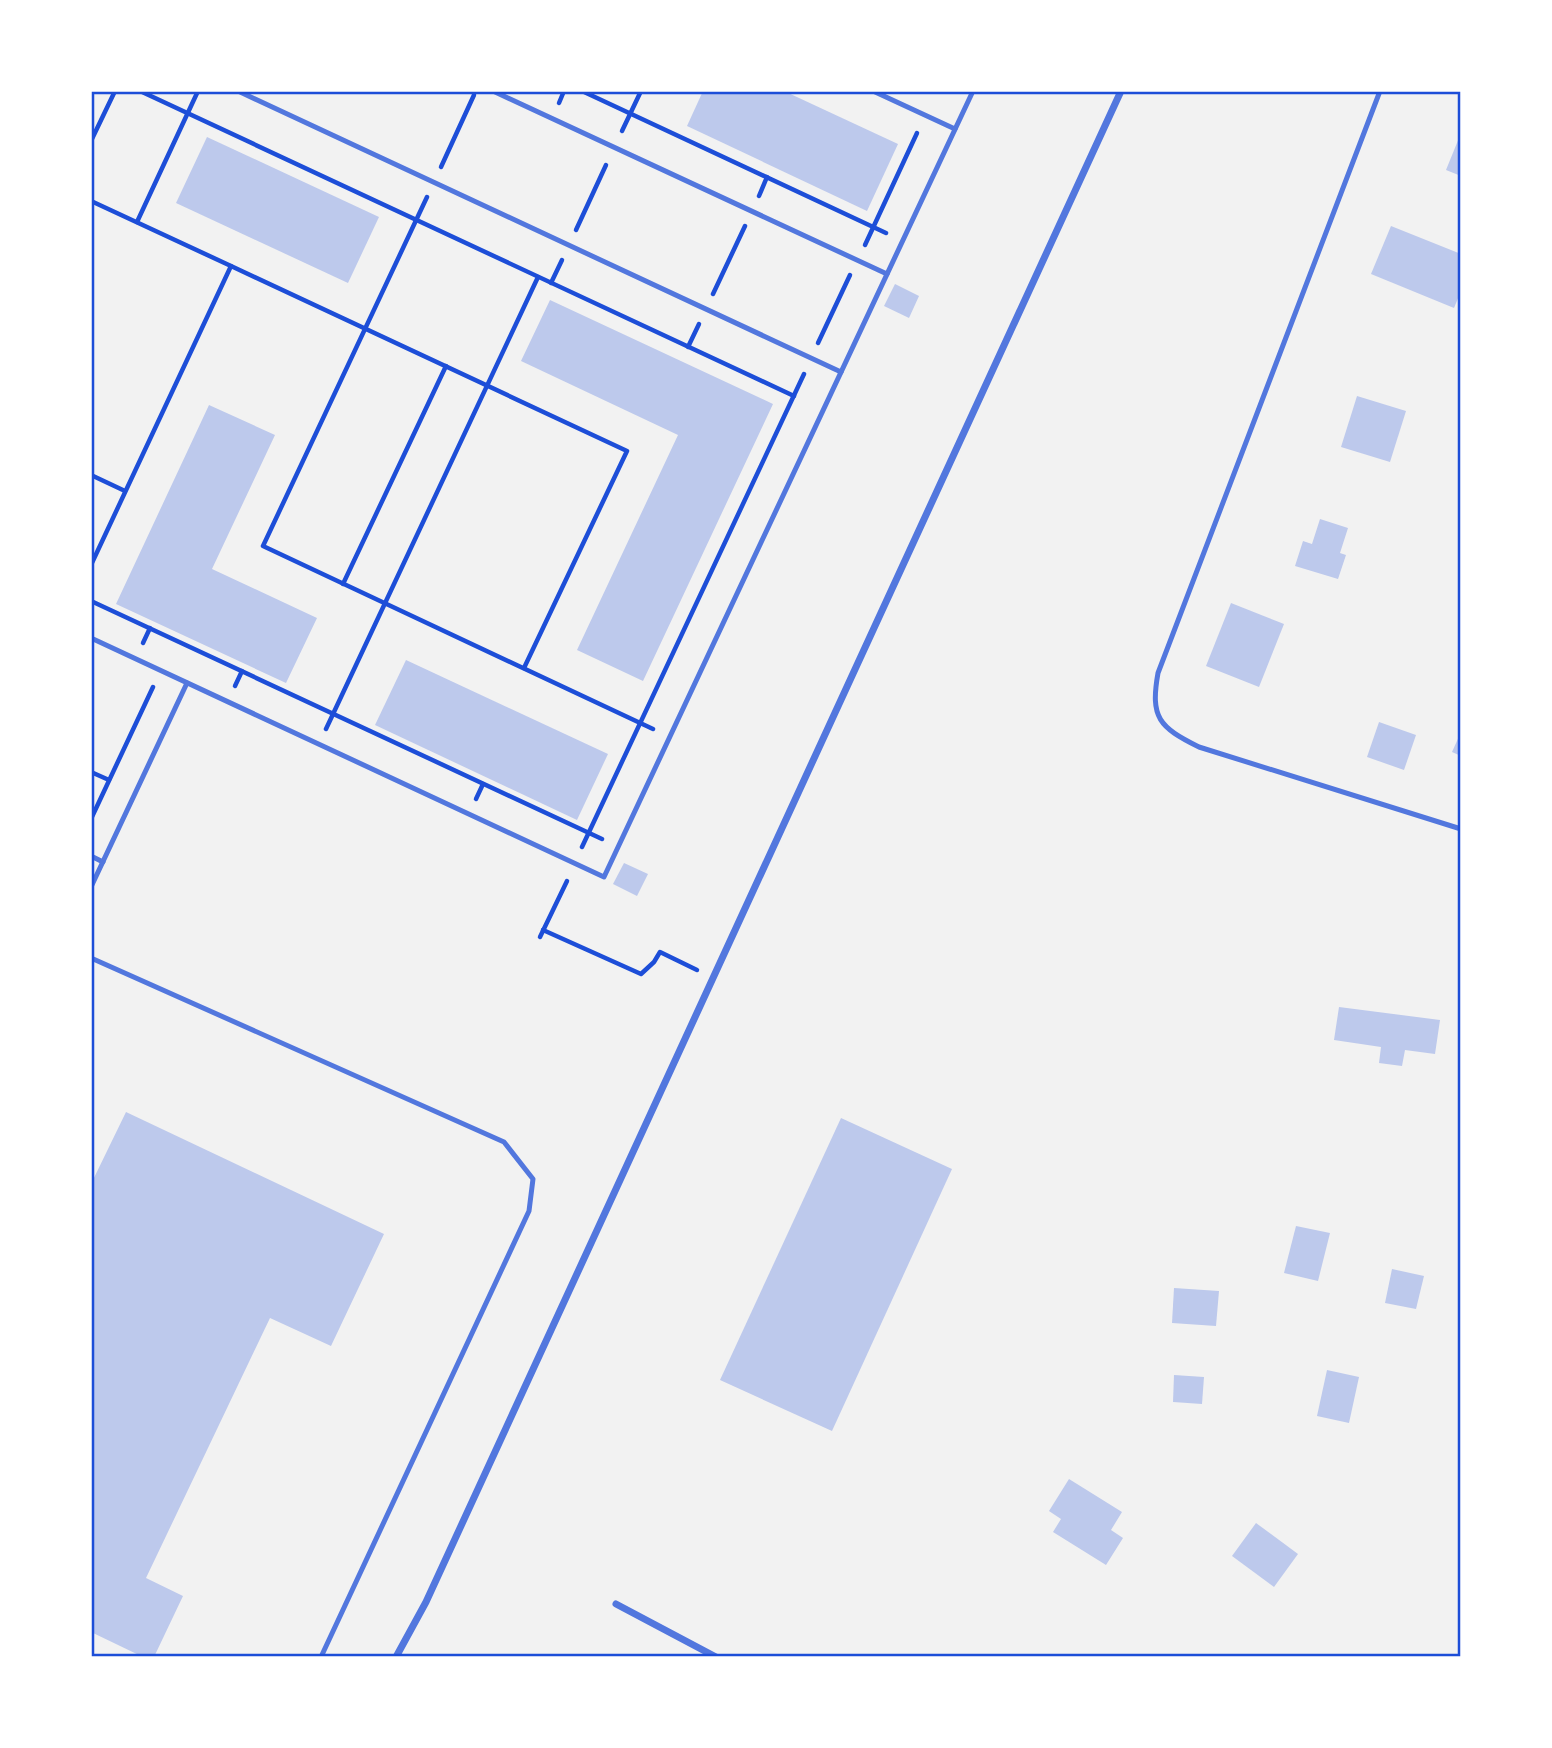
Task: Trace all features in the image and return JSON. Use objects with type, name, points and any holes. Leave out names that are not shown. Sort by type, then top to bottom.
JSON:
[{"type":"street","points":[[396,1657],[426,1602],[1121,91]]},
{"type":"street","points":[[616,1604],[716,1657]]},
{"type":"lane","points":[[238,91],[841,372]]},
{"type":"lane","points":[[494,91],[887,274]]},
{"type":"lane","points":[[873,91],[955,129]]},
{"type":"lane","points":[[91,638],[604,877],[972,91]]},
{"type":"lane","points":[[1380,91],[1158,673],[1154,697],[1158,719],[1175,735],[1199,747],[1461,829]]},
{"type":"lane","points":[[91,887],[187,683]]},
{"type":"lane","points":[[91,856],[103,862]]},
{"type":"lane","points":[[91,958],[504,1142],[533,1179],[529,1211],[321,1657]]},
{"type":"path","points":[[91,141],[115,91]]},
{"type":"path","points":[[141,91],[794,396]]},
{"type":"path","points":[[136,222],[198,91]]},
{"type":"path","points":[[476,91],[263,546],[670,737]]},
{"type":"path","points":[[582,91],[902,241]]},
{"type":"path","points":[[551,283],[641,91]]},
{"type":"path","points":[[540,937],[925,116]]},
{"type":"path","points":[[688,347],[767,177]]},
{"type":"path","points":[[91,201],[627,451],[524,668]]},
{"type":"path","points":[[91,565],[231,266]]},
{"type":"path","points":[[319,745],[538,277]]},
{"type":"path","points":[[344,584],[446,366]]},
{"type":"path","points":[[91,475],[125,491]]},
{"type":"path","points":[[91,601],[618,847]]},
{"type":"path","points":[[91,819],[161,670]]},
{"type":"path","points":[[91,772],[109,780]]},
{"type":"path","points":[[543,930],[641,974],[660,952],[713,978]]},
{"type":"building","points":[[703,91],[784,91],[898,144],[867,211],[687,126]]},
{"type":"building","points":[[1461,133],[1461,176],[1446,170]]},
{"type":"building","points":[[207,137],[379,217],[348,283],[176,203]]},
{"type":"building","points":[[1391,226],[1461,254],[1461,291],[1454,308],[1371,274]]},
{"type":"building","points":[[895,284],[919,296],[909,318],[884,306]]},
{"type":"building","points":[[550,300],[773,404],[643,681],[577,650],[678,435],[521,361]]},
{"type":"building","points":[[1357,396],[1406,411],[1390,462],[1341,447]]},
{"type":"building","points":[[209,405],[275,435],[212,569],[317,618],[286,683],[116,604]]},
{"type":"building","points":[[1320,519],[1348,528],[1340,553],[1346,555],[1338,579],[1295,566],[1303,541],[1312,544]]},
{"type":"building","points":[[1231,603],[1284,624],[1259,687],[1206,666]]},
{"type":"building","points":[[406,660],[608,754],[577,820],[375,725]]},
{"type":"building","points":[[1379,722],[1416,735],[1404,770],[1367,757]]},
{"type":"building","points":[[1461,732],[1461,756],[1452,752]]},
{"type":"building","points":[[624,863],[648,874],[637,896],[613,884]]},
{"type":"building","points":[[1339,1007],[1440,1020],[1435,1054],[1405,1050],[1402,1066],[1379,1063],[1381,1047],[1334,1040]]},
{"type":"building","points":[[126,1112],[384,1234],[331,1346],[270,1318],[146,1578],[183,1596],[154,1657],[143,1657],[91,1632],[91,1184]]},
{"type":"building","points":[[841,1118],[952,1169],[832,1431],[720,1380]]},
{"type":"building","points":[[1296,1226],[1330,1233],[1318,1281],[1284,1273]]},
{"type":"building","points":[[1392,1269],[1424,1276],[1416,1309],[1385,1303]]},
{"type":"building","points":[[1174,1288],[1219,1291],[1216,1326],[1172,1323]]},
{"type":"building","points":[[1327,1370],[1359,1377],[1349,1423],[1317,1416]]},
{"type":"building","points":[[1174,1375],[1204,1377],[1202,1404],[1173,1402]]},
{"type":"building","points":[[1069,1479],[1122,1512],[1111,1530],[1123,1538],[1106,1565],[1053,1532],[1061,1519],[1049,1511]]},
{"type":"building","points":[[1256,1523],[1298,1554],[1274,1587],[1232,1556]]}]
